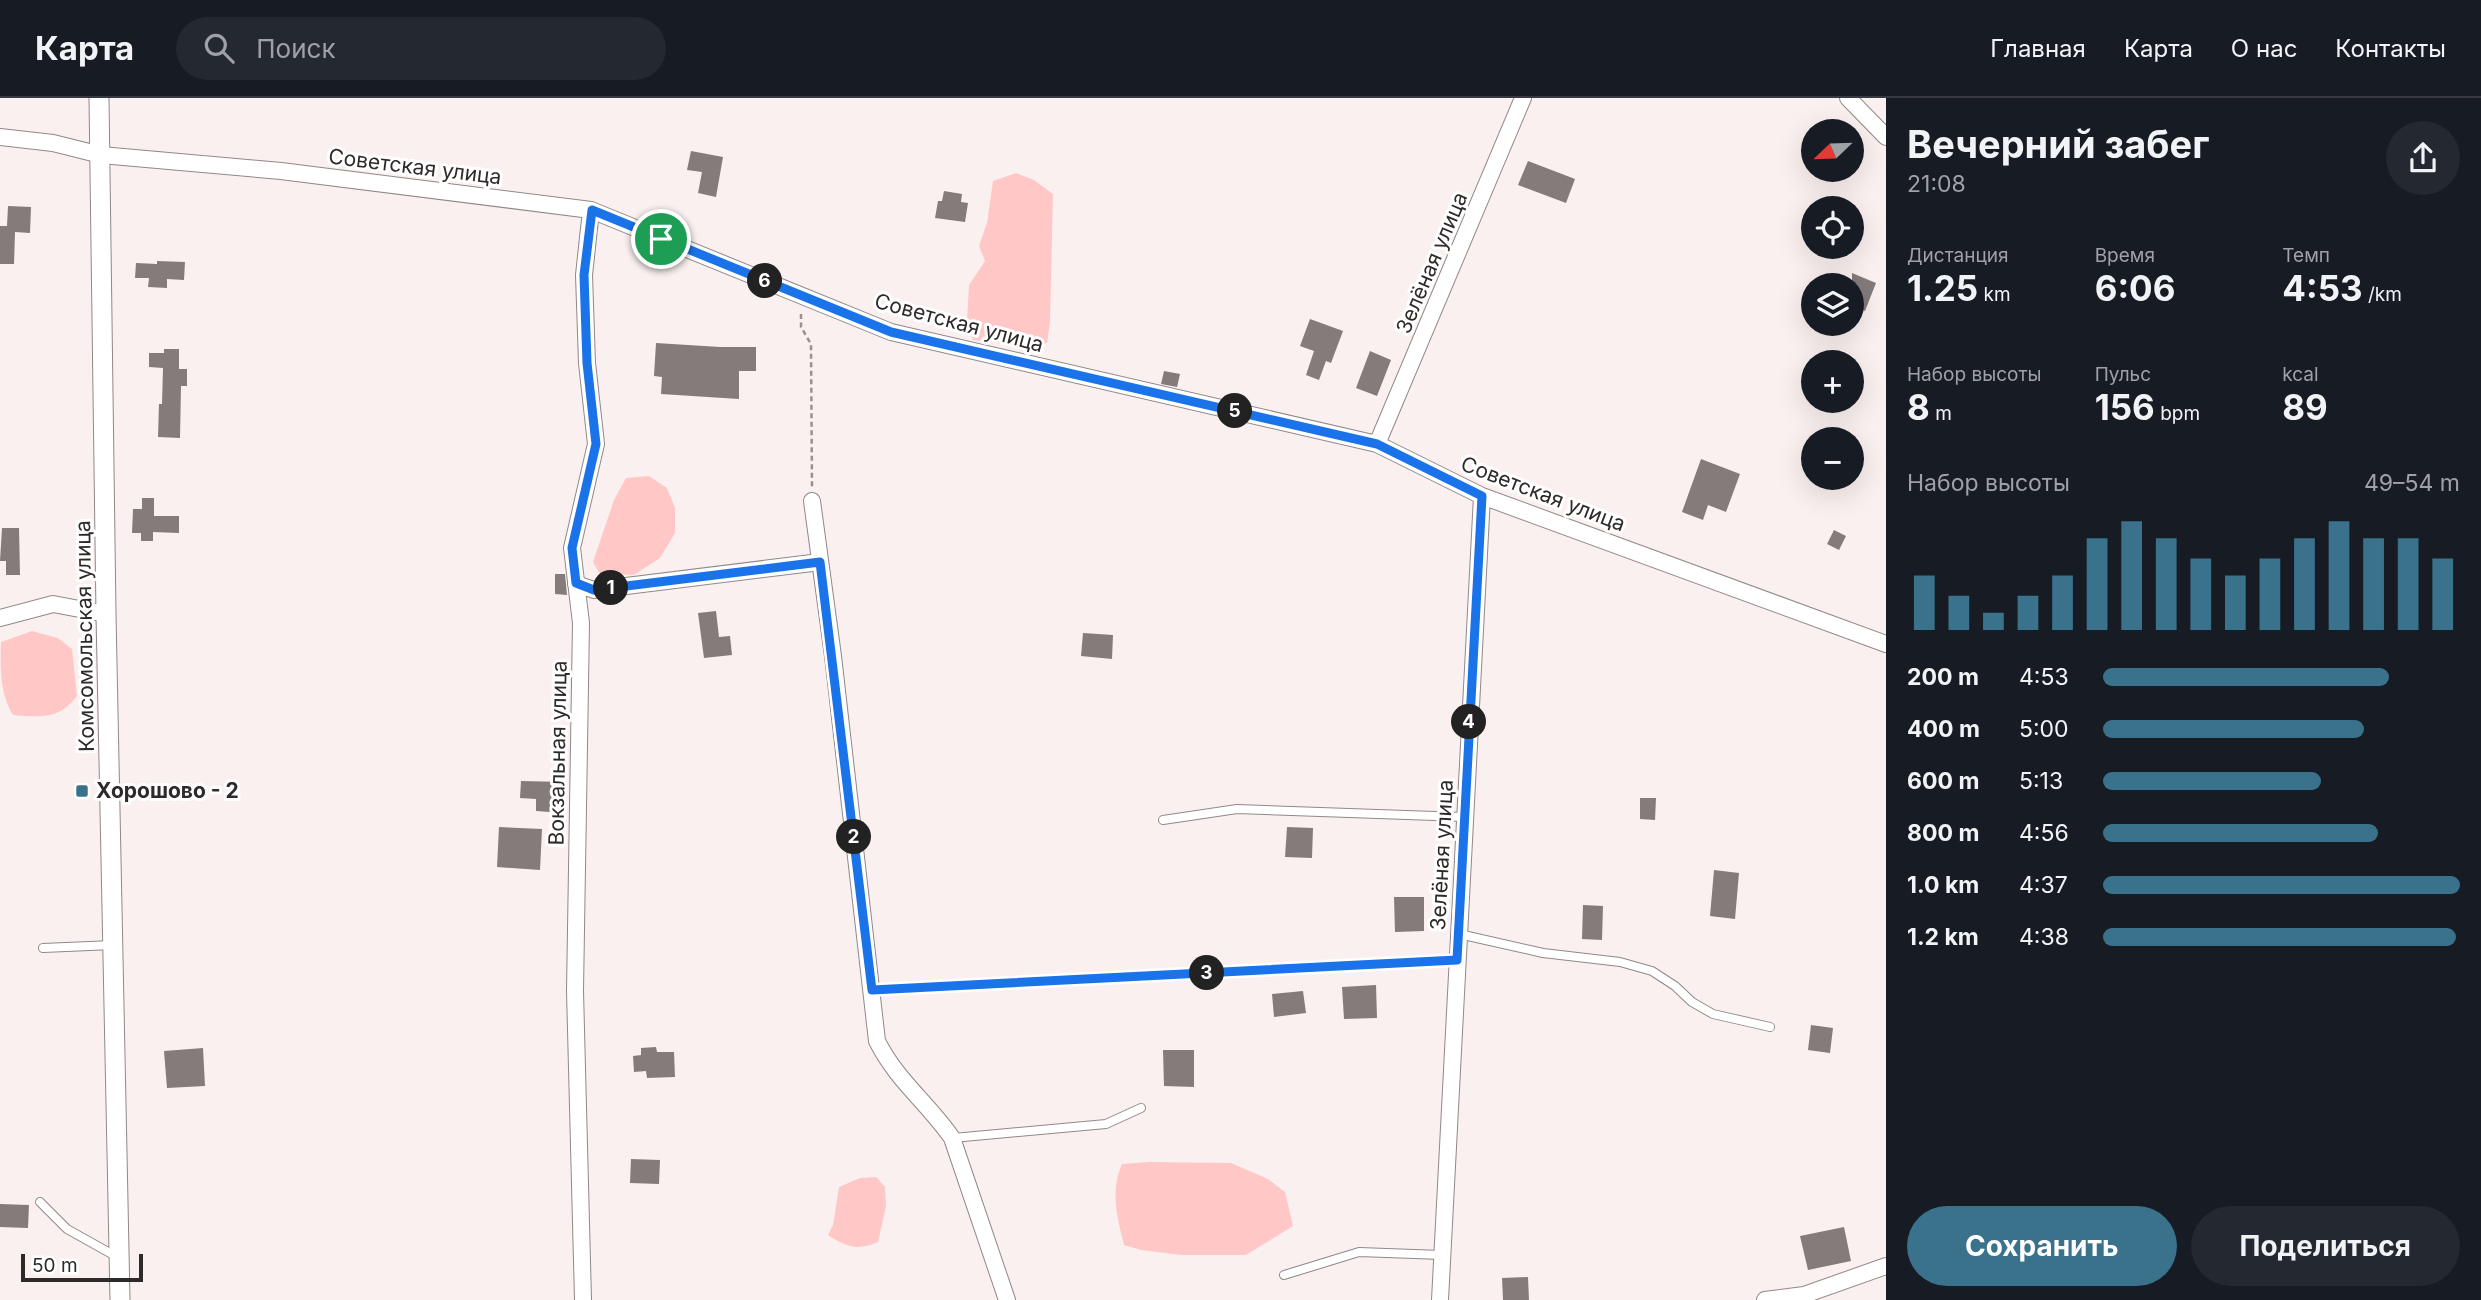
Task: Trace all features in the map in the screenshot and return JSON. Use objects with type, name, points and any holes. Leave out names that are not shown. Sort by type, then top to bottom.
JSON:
[{"type":"street","name":"Комсомольская улица","points":[[99,98],[120,1300]]},
{"type":"street","name":"Зелёная улица","points":[[1377,444],[1523,98]]},
{"type":"street","points":[[1848,98],[1886,137]]},
{"type":"street","name":"Советская улица","points":[[0,137],[53,143],[101,155],[281,171],[592,210],[891,332],[1377,444],[1482,496],[1886,645]]},
{"type":"street","name":"Вокзальная улица","points":[[583,1300],[575,991],[581,623],[572,548],[596,444],[587,363],[584,275],[592,210]]},
{"type":"street","name":"Зелёная улица","points":[[1440,1300],[1482,496]]},
{"type":"street","points":[[812,500],[877,1041],[888,1063],[904,1084],[938,1118],[952,1138],[1007,1300]]},
{"type":"street","points":[[576,583],[594,590],[820,562]]},
{"type":"street","points":[[0,618],[53,604],[106,614]]},
{"type":"street","points":[[1765,1300],[1804,1294],[1886,1266]]},
{"type":"lane","points":[[1163,820],[1237,808],[1464,817]]},
{"type":"lane","points":[[1459,934],[1543,953],[1620,962],[1652,971],[1675,986],[1692,1002],[1713,1014],[1770,1027]]},
{"type":"lane","points":[[43,948],[113,945]]},
{"type":"lane","points":[[872,990],[1457,960]]},
{"type":"lane","points":[[952,1138],[1107,1124],[1141,1108]]},
{"type":"lane","points":[[40,1202],[66,1229],[119,1258]]},
{"type":"lane","points":[[1284,1275],[1359,1252],[1442,1255]]},
{"type":"path","points":[[800,296],[801,327],[811,344],[812,500]]},
{"type":"shaded area","points":[[1016,173],[1034,180],[1053,194],[1050,322],[1047,343],[1019,346],[973,340],[967,322],[969,285],[985,261],[979,246],[987,223],[993,181]]},
{"type":"shaded area","points":[[649,476],[667,488],[675,508],[675,533],[660,558],[634,575],[600,574],[593,562],[614,500],[626,478]]},
{"type":"shaded area","points":[[32,631],[58,638],[72,649],[77,696],[56,713],[40,716],[13,715],[3,690],[1,642]]},
{"type":"shaded area","points":[[1231,1163],[1268,1179],[1285,1192],[1293,1226],[1246,1255],[1181,1255],[1124,1245],[1116,1204],[1118,1174],[1122,1164]]},
{"type":"shaded area","points":[[876,1177],[885,1187],[886,1206],[878,1242],[852,1246],[828,1235],[833,1225],[839,1187],[860,1178]]},
{"type":"building","points":[[691,151],[723,157],[716,197],[698,193],[702,172],[687,170]]},
{"type":"building","points":[[1528,161],[1575,179],[1566,203],[1518,185]]},
{"type":"building","points":[[944,191],[962,194],[961,202],[968,203],[965,222],[935,218],[938,201],[942,201]]},
{"type":"building","points":[[8,206],[31,207],[30,233],[15,232],[14,264],[0,264],[0,226],[7,226]]},
{"type":"building","points":[[157,261],[185,262],[184,280],[167,279],[167,288],[148,287],[149,278],[135,278],[136,263],[157,264]]},
{"type":"building","points":[[1864,278],[1876,283],[1864,311]]},
{"type":"building","points":[[1310,319],[1343,331],[1331,363],[1326,361],[1319,380],[1306,375],[1314,351],[1300,346]]},
{"type":"building","points":[[656,343],[756,347],[756,371],[739,371],[739,399],[661,394],[662,377],[654,376]]},
{"type":"building","points":[[164,349],[179,349],[179,369],[187,369],[187,386],[181,386],[180,438],[158,437],[163,368],[149,367],[149,353],[164,353]]},
{"type":"building","points":[[1370,351],[1391,360],[1377,396],[1356,388]]},
{"type":"building","points":[[1164,371],[1180,374],[1177,387],[1161,384]]},
{"type":"building","points":[[1701,459],[1740,474],[1726,512],[1708,505],[1703,520],[1682,512]]},
{"type":"building","points":[[142,498],[154,498],[154,516],[179,516],[179,533],[153,532],[153,541],[141,541],[141,533],[132,533],[133,509],[142,509]]},
{"type":"building","points":[[2,528],[19,528],[20,575],[6,575],[6,561],[0,561]]},
{"type":"building","points":[[1834,530],[1846,536],[1839,550],[1827,544]]},
{"type":"building","points":[[555,574],[565,574],[567,595],[555,594]]},
{"type":"building","points":[[716,611],[719,637],[730,636],[732,655],[704,658],[698,613]]},
{"type":"building","points":[[1083,633],[1113,635],[1112,659],[1081,656]]},
{"type":"building","points":[[521,781],[565,782],[564,813],[536,811],[536,799],[520,798]]},
{"type":"building","points":[[1640,798],[1656,798],[1655,820],[1640,819]]},
{"type":"building","points":[[499,827],[542,829],[540,870],[497,867]]},
{"type":"building","points":[[1287,827],[1313,828],[1312,858],[1285,857]]},
{"type":"building","points":[[1714,870],[1739,873],[1735,919],[1710,916]]},
{"type":"building","points":[[1394,897],[1424,897],[1424,931],[1395,932]]},
{"type":"building","points":[[1583,905],[1603,906],[1602,940],[1582,939]]},
{"type":"building","points":[[1376,985],[1377,1018],[1344,1019],[1342,987]]},
{"type":"building","points":[[1303,991],[1306,1013],[1274,1017],[1272,994]]},
{"type":"building","points":[[1811,1025],[1833,1028],[1830,1053],[1808,1050]]},
{"type":"building","points":[[656,1047],[657,1052],[674,1052],[675,1077],[647,1078],[646,1071],[634,1072],[633,1056],[641,1055],[641,1048]]},
{"type":"building","points":[[203,1048],[205,1086],[167,1088],[164,1051]]},
{"type":"building","points":[[1163,1050],[1194,1050],[1194,1087],[1164,1086]]},
{"type":"building","points":[[631,1159],[660,1160],[659,1184],[630,1183]]},
{"type":"building","points":[[0,1204],[29,1205],[28,1228],[0,1227]]},
{"type":"building","points":[[1844,1227],[1851,1261],[1808,1270],[1800,1236]]},
{"type":"building","points":[[1528,1277],[1529,1300],[1503,1300],[1502,1278]]},
{"type":"place","name":"Хорошово - 2","points":[[82,791]]},
{"type":"route","points":[[592,210],[661,239],[891,332],[1377,444],[1482,496],[1457,960],[872,990],[820,562],[594,590],[576,583],[572,548],[596,444],[587,363],[584,275],[592,210]]}]
